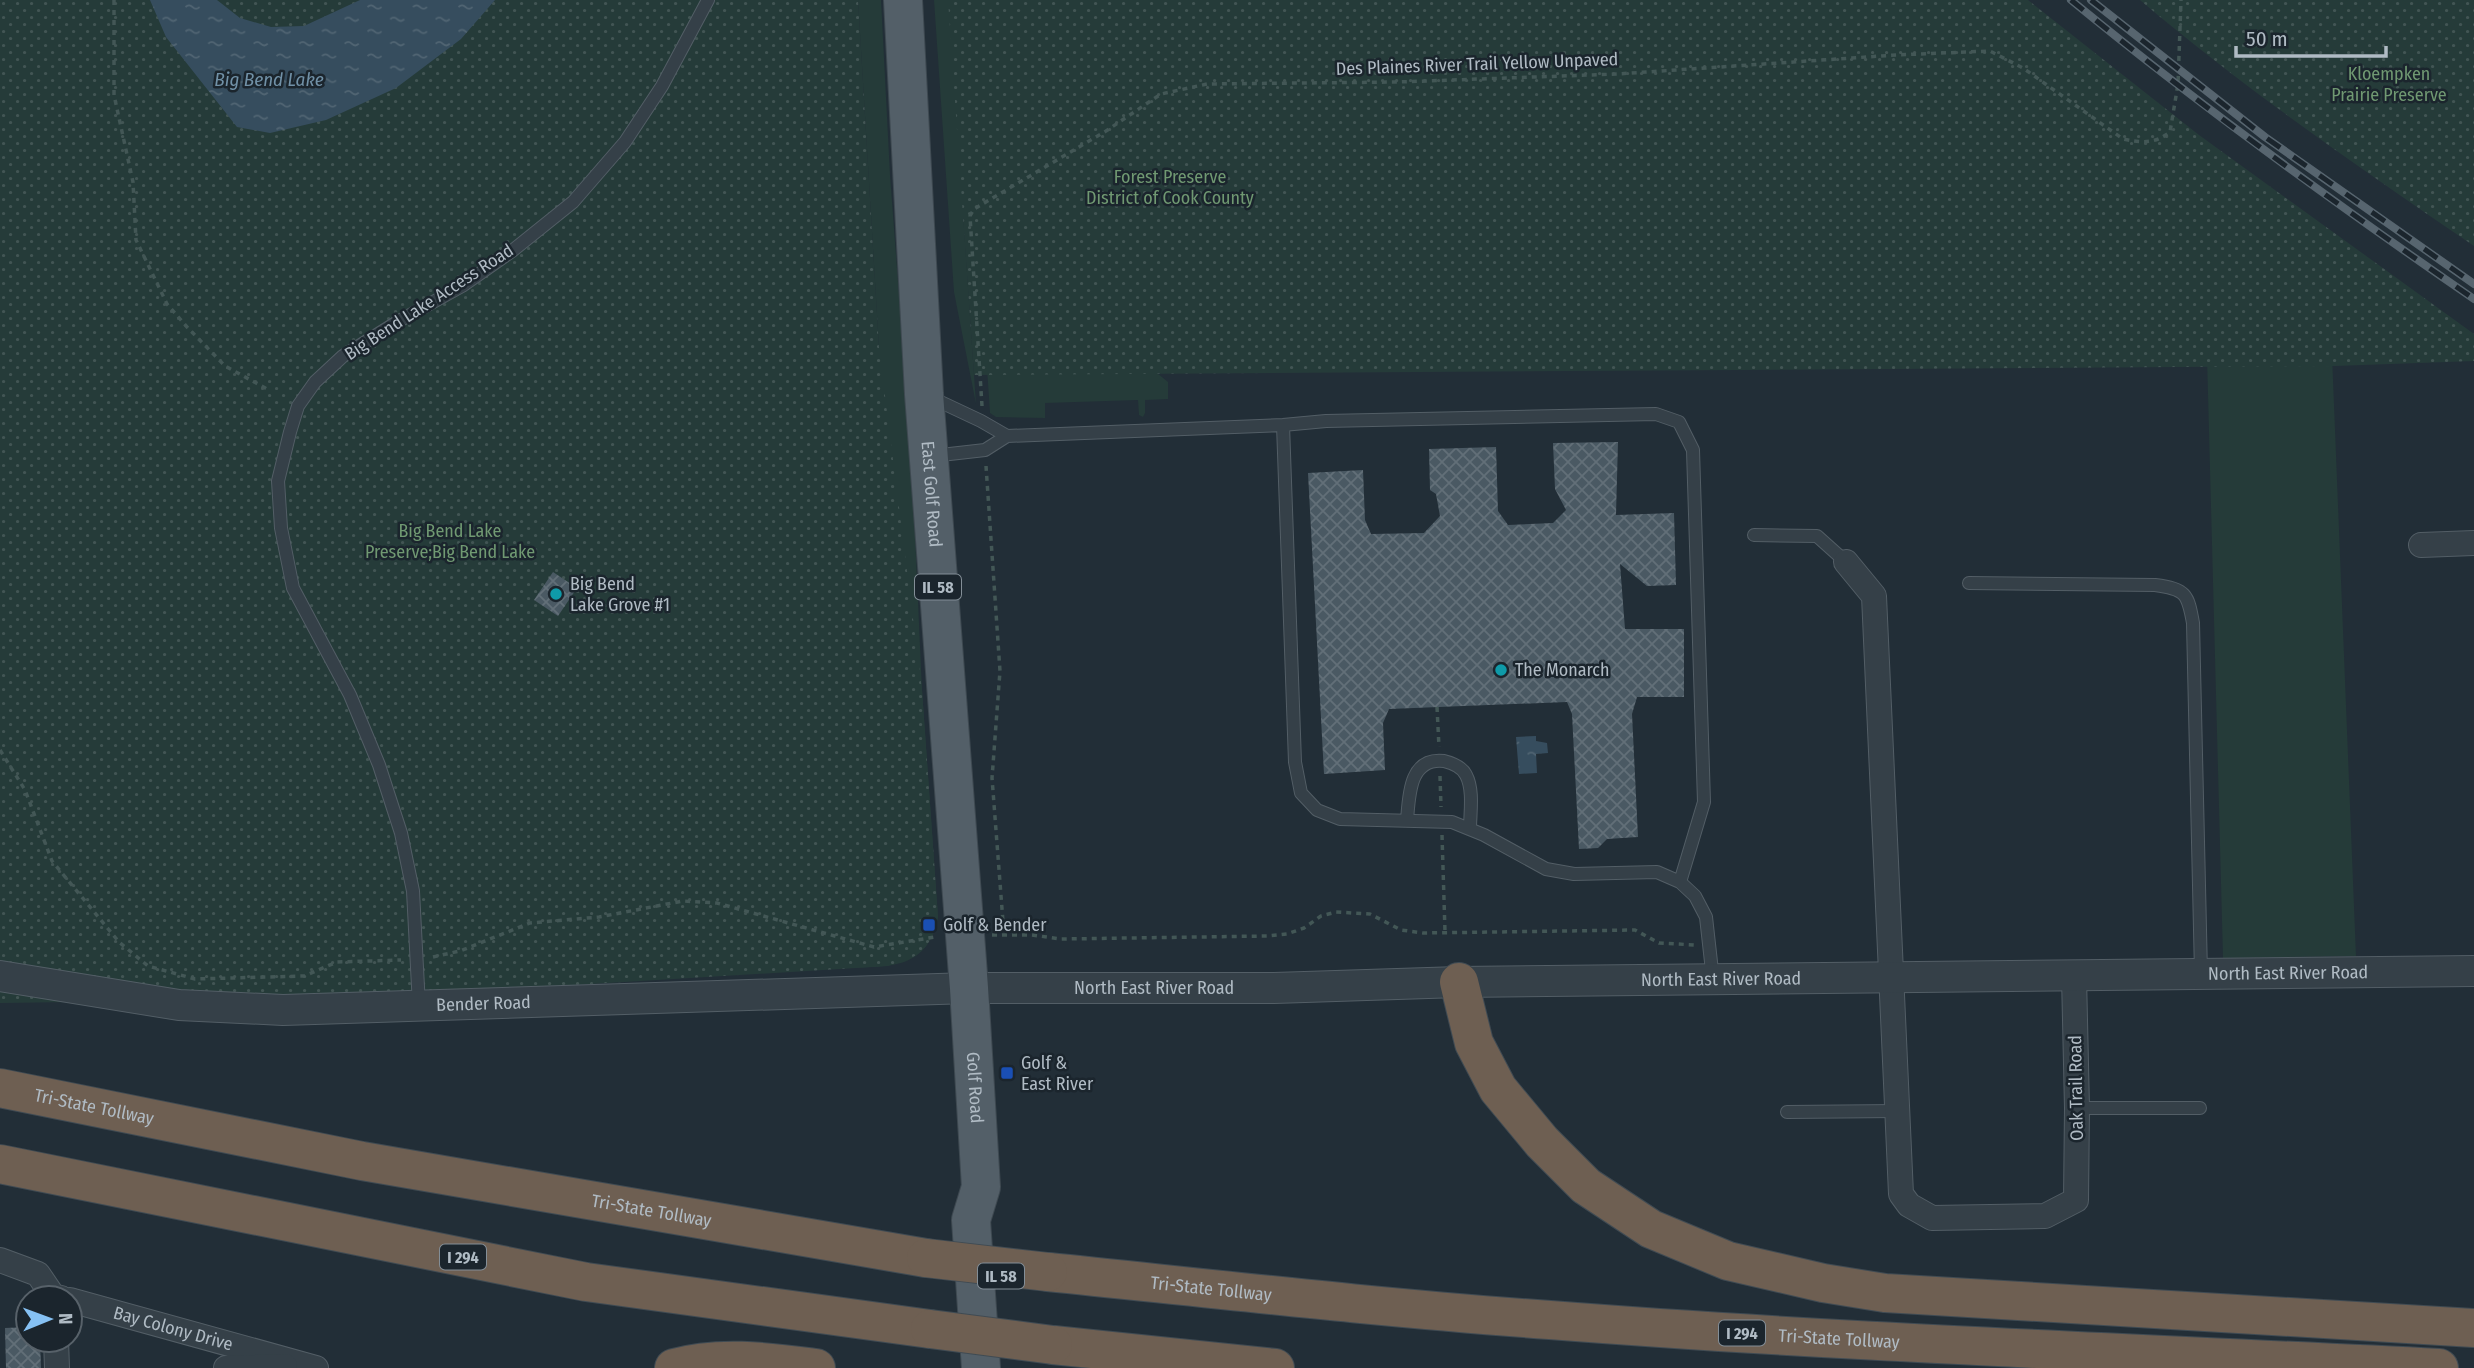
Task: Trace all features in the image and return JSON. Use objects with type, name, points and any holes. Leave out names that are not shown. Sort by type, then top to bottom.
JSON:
[{"type":"highway","points":[[1459,982],[1474,1043],[1498,1090],[1542,1142],[1586,1186],[1651,1229],[1728,1261],[1823,1283],[1885,1293],[2474,1328]]},
{"type":"highway","name":"Tri-State Tollway","points":[[0,1088],[362,1161],[926,1258],[1385,1307],[1553,1321],[1773,1335],[2439,1368]]},
{"type":"highway","name":"I 294","points":[[0,1164],[586,1282],[1053,1345],[1275,1368]]},
{"type":"highway","points":[[674,1368],[697,1362],[750,1361],[816,1368]]},
{"type":"main road","name":"East Golf Road","points":[[903,0],[924,394],[969,988]]},
{"type":"main road","name":"Golf Road","points":[[969,988],[981,1187],[971,1220],[981,1368]]},
{"type":"main road","name":"Golf Road","points":[[981,1187],[997,1220],[1007,1368]]},
{"type":"street","points":[[2421,545],[2474,543]]},
{"type":"street","points":[[1846,562],[1874,596],[1897,1111]]},
{"type":"street","name":"North East River Road","points":[[969,988],[1274,988],[1459,982],[2474,971]]},
{"type":"street","name":"Bender Road","points":[[0,976],[179,1005],[283,1010],[969,988]]},
{"type":"street","name":"Oak Trail Road","points":[[1897,1111],[1901,1194],[1909,1205],[1932,1218],[2045,1216],[2076,1200],[2074,976]]},
{"type":"street","name":"Bay Colony Drive","points":[[0,1260],[38,1274],[47,1284]]},
{"type":"street","name":"Bay Colony Drive","points":[[84,1305],[312,1366]]},
{"type":"street","points":[[226,1368],[312,1366]]},
{"type":"lane","name":"Big Bend Lake Access Road","points":[[419,1006],[413,891],[401,833],[379,765],[350,695],[292,587],[281,528],[278,481],[290,432],[298,406],[309,390],[343,356],[462,286],[512,251],[573,202],[625,142],[662,86],[708,0]]},
{"type":"lane","points":[[924,394],[1007,436]]},
{"type":"lane","points":[[929,456],[985,450],[1007,436],[1326,421],[1656,414],[1678,422],[1693,450],[1704,802],[1679,883]]},
{"type":"lane","points":[[1283,425],[1295,762],[1301,793],[1317,810],[1340,819],[1452,822],[1546,869],[1574,874],[1657,872],[1679,883],[1695,896],[1706,917],[1713,980]]},
{"type":"lane","points":[[1754,535],[1816,536],[1846,562]]},
{"type":"lane","points":[[1969,583],[2155,584],[2174,587],[2183,592],[2189,602],[2193,624],[2201,973]]},
{"type":"lane","points":[[1407,821],[1409,792],[1414,774],[1422,765],[1434,761],[1446,762],[1458,766],[1466,775],[1470,788],[1470,829]]},
{"type":"lane","points":[[2077,1108],[2200,1108]]},
{"type":"lane","points":[[1787,1112],[1897,1111]]},
{"type":"path","points":[[114,0],[114,95],[133,182],[136,240],[167,304],[187,327],[225,366],[269,390]]},
{"type":"path","name":"Des Plaines River Trail Yellow Unpaved","points":[[982,411],[970,216],[974,209],[1095,138],[1161,94],[1207,84],[1398,82],[1617,74],[1990,51],[2023,68],[2123,139],[2142,143],[2161,139],[2170,132],[2174,115],[2181,0]]},
{"type":"path","points":[[987,471],[1000,671],[992,778],[1004,935],[1062,939],[1266,936],[1296,931],[1321,916],[1336,912],[1370,914],[1401,930],[1423,933],[1635,930],[1659,943],[1683,944]]},
{"type":"path","points":[[0,750],[25,790],[52,861],[119,942],[148,966],[195,979],[304,976],[337,962],[404,960]]},
{"type":"path","points":[[427,958],[460,951],[530,923],[599,917],[683,901],[717,903],[874,947],[934,937]]},
{"type":"green space","name":"Big Bend Lake Preserve;Big Bend Lake","points":[[0,0],[858,0],[879,348],[922,690],[938,917],[932,937],[922,950],[908,959],[888,966],[460,992],[253,997],[178,991],[0,963]]},
{"type":"green space","points":[[858,0],[881,0],[938,917],[933,934],[916,956],[892,965],[847,968],[862,957],[879,348]]},
{"type":"green space","points":[[934,0],[963,0],[963,213],[976,404],[954,292]]},
{"type":"green space","name":"Forest Preserve District of Cook County","points":[[948,0],[2028,0],[2199,135],[2474,334],[2474,361],[2334,366],[974,375]]},
{"type":"green space","name":"Kloempken Prairie Preserve","points":[[2140,0],[2474,0],[2474,246],[2262,97]]},
{"type":"green space","points":[[2327,229],[2356,956],[2223,958],[2205,281]]},
{"type":"green space","points":[[1111,335],[1168,382],[1168,399],[1145,400],[1143,417],[1139,415],[1138,400],[1045,403],[1045,418],[996,417],[990,413],[985,338]]},
{"type":"green space","points":[[0,988],[70,1002],[0,1003]]},
{"type":"water","name":"Big Bend Lake","points":[[150,0],[217,0],[240,18],[271,27],[304,26],[360,0],[495,0],[461,39],[396,88],[326,120],[270,133],[237,127],[166,37]]},
{"type":"water","points":[[1536,736],[1536,741],[1547,743],[1548,753],[1536,754],[1537,773],[1519,774],[1516,737]]},
{"type":"building","name":"The Monarch","points":[[1618,442],[1616,515],[1674,513],[1676,585],[1647,586],[1620,564],[1625,629],[1684,629],[1684,697],[1637,697],[1632,714],[1638,837],[1607,839],[1598,848],[1579,849],[1572,714],[1567,702],[1389,709],[1383,723],[1385,770],[1324,774],[1308,473],[1363,470],[1365,520],[1371,534],[1424,533],[1440,516],[1436,494],[1430,490],[1429,449],[1496,447],[1498,511],[1508,525],[1553,523],[1566,510],[1555,489],[1553,443]]},
{"type":"building","name":"Big Bend Lake Grove #1","points":[[553,572],[577,588],[558,616],[534,600]]},
{"type":"building","points":[[5,1328],[14,1328],[14,1354],[40,1354],[41,1368],[6,1368]]},
{"type":"railway","points":[[2071,0],[2270,154],[2474,299]]},
{"type":"railway","points":[[2091,0],[2265,137],[2474,284]]},
{"type":"place","name":"Big Bend Lake Grove #1","points":[[556,594]]},
{"type":"place","name":"The Monarch","points":[[1501,670]]},
{"type":"place","name":"Golf & Bender","points":[[929,925]]},
{"type":"place","name":"Golf & East River","points":[[1007,1073]]}]
